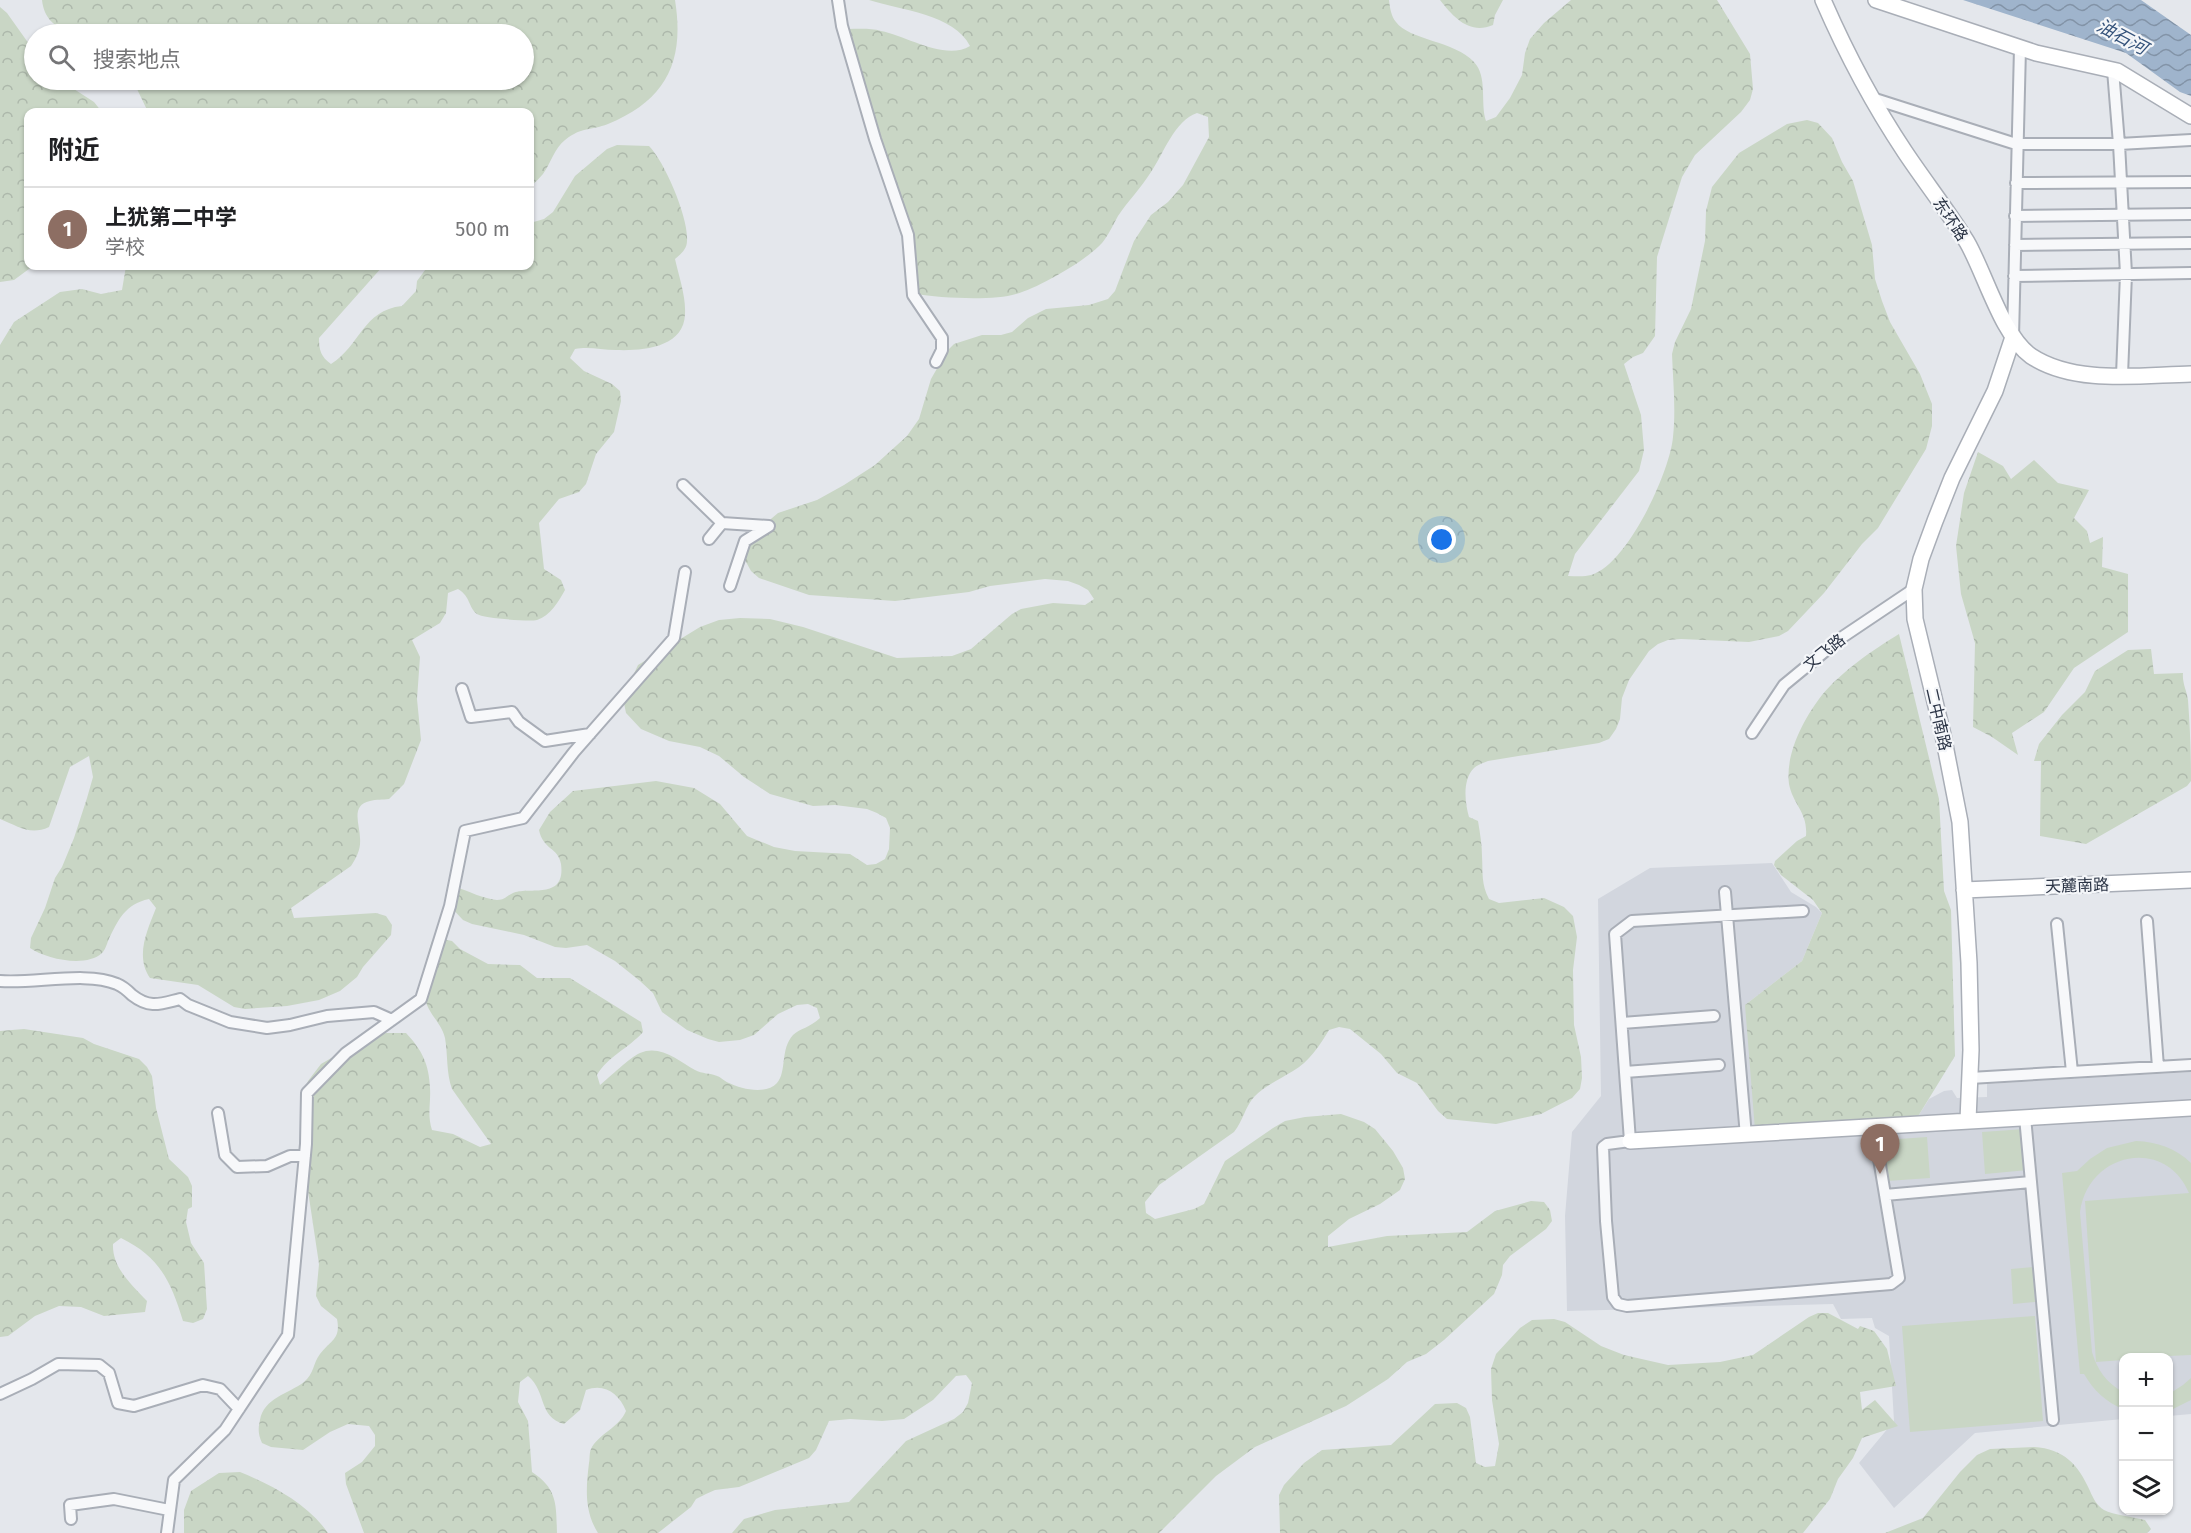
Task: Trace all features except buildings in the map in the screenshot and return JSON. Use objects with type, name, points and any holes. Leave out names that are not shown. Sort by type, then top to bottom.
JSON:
[{"type":"street","points":[[838,0],[842,27],[874,139],[908,236],[913,295],[942,338],[942,350],[936,362]]},
{"type":"street","name":"东环路","points":[[1823,0],[1872,98],[1905,152],[1967,243],[2013,338],[2029,355],[2072,374],[2191,374]]},
{"type":"street","points":[[1876,0],[2020,48],[2112,70],[2191,116]]},
{"type":"street","points":[[2013,338],[2020,48]]},
{"type":"street","points":[[2112,70],[2127,274],[2121,375]]},
{"type":"street","points":[[1872,98],[2016,144],[2119,144],[2191,140]]},
{"type":"street","points":[[2016,183],[2191,182]]},
{"type":"street","points":[[2015,216],[2191,214]]},
{"type":"street","points":[[2015,245],[2191,243]]},
{"type":"street","points":[[2014,276],[2191,273]]},
{"type":"street","name":"二中南路","points":[[1968,1120],[1970,963],[1960,822],[1943,735],[1915,619],[1914,589],[1921,559],[1935,521],[1952,478],[1995,391],[2013,338]]},
{"type":"street","points":[[684,485],[722,523],[769,526],[745,541],[730,586]]},
{"type":"street","points":[[709,539],[722,523]]},
{"type":"street","points":[[167,1533],[174,1480],[225,1430],[288,1335],[305,1156],[307,1093],[346,1053],[421,999],[450,906],[465,831],[523,818],[590,734],[674,638],[686,573]]},
{"type":"street","name":"文飞路","points":[[1752,733],[1784,685],[1841,638],[1914,589]]},
{"type":"street","points":[[462,688],[471,717],[512,712],[519,722],[544,741],[590,734]]},
{"type":"street","name":"天麓南路","points":[[1964,890],[2191,880]]},
{"type":"street","points":[[1725,892],[1746,1136]]},
{"type":"street","points":[[1630,1141],[1615,934],[1632,921],[1803,911]]},
{"type":"street","points":[[2147,921],[2158,1067]]},
{"type":"street","points":[[2057,924],[2072,1072]]},
{"type":"street","points":[[0,981],[92,978],[118,984],[140,1001],[154,1005],[180,999],[188,1005],[230,1022],[267,1028],[327,1016],[374,1012],[392,1020]]},
{"type":"street","points":[[1622,1023],[1714,1016]]},
{"type":"street","points":[[1625,1072],[1719,1065]]},
{"type":"street","points":[[1970,1078],[2191,1065]]},
{"type":"street","points":[[1881,1126],[1875,1135],[1899,1278],[1890,1284],[1628,1306],[1618,1304],[1613,1297],[1606,1221],[1603,1147],[1607,1144],[1968,1120],[2191,1108]]},
{"type":"street","points":[[218,1113],[225,1155],[237,1167],[267,1166],[290,1156],[305,1156]]},
{"type":"street","points":[[2025,1117],[2053,1420]]},
{"type":"street","points":[[1885,1195],[2031,1182]]},
{"type":"street","points":[[0,1394],[33,1379],[58,1364],[99,1365],[109,1373],[118,1403],[134,1406],[203,1385],[220,1389],[239,1408]]},
{"type":"street","points":[[71,1519],[70,1505],[114,1499],[169,1510]]},
{"type":"shaded area","points":[[1772,863],[1791,892],[1822,913],[1802,961],[1745,1005],[1917,1118],[1929,1099],[1944,1091],[1952,1090],[1957,1098],[1987,1097],[1987,1084],[2191,1072],[2191,1414],[2173,1416],[2173,1353],[2119,1353],[2119,1419],[1975,1433],[1894,1508],[1859,1463],[1894,1421],[1889,1336],[1875,1328],[1872,1318],[1841,1319],[1833,1304],[1567,1311],[1565,1216],[1572,1132],[1601,1096],[1598,899],[1650,868]]},
{"type":"green space","points":[[42,0],[675,0],[677,42],[667,76],[657,91],[628,114],[608,124],[577,133],[565,140],[543,174],[534,183],[534,108],[146,108],[137,90],[534,90],[534,24],[55,24],[43,7]]},
{"type":"green space","points":[[869,0],[1389,0],[1393,17],[1402,28],[1456,49],[1474,62],[1481,75],[1486,121],[1496,117],[1510,98],[1522,75],[1525,53],[1530,39],[1544,23],[1571,0],[1717,0],[1750,54],[1753,89],[1750,100],[1741,112],[1695,155],[1682,177],[1657,257],[1655,336],[1643,353],[1624,364],[1641,415],[1644,450],[1639,471],[1575,554],[1568,576],[1591,575],[1605,568],[1632,536],[1655,493],[1664,472],[1673,437],[1672,354],[1675,342],[1691,309],[1705,241],[1706,211],[1712,187],[1739,153],[1787,124],[1807,120],[1818,123],[1832,138],[1853,181],[1872,245],[1875,279],[1882,301],[1890,322],[1920,374],[1932,404],[1932,426],[1926,449],[1878,528],[1862,544],[1824,593],[1788,631],[1779,636],[1749,642],[1681,639],[1658,644],[1649,651],[1629,680],[1622,698],[1620,719],[1609,739],[1599,743],[1488,761],[1475,767],[1470,773],[1465,792],[1466,805],[1469,817],[1478,821],[1484,883],[1489,899],[1499,903],[1544,898],[1564,907],[1573,916],[1577,937],[1573,970],[1574,1025],[1581,1057],[1582,1078],[1580,1089],[1572,1098],[1541,1114],[1496,1124],[1447,1119],[1417,1083],[1397,1073],[1381,1054],[1350,1029],[1339,1027],[1329,1030],[1304,1063],[1254,1097],[1234,1132],[1159,1185],[1145,1202],[1146,1213],[1155,1219],[1194,1209],[1204,1204],[1225,1161],[1273,1128],[1285,1121],[1341,1114],[1364,1122],[1375,1129],[1393,1151],[1403,1168],[1405,1179],[1400,1190],[1380,1204],[1349,1219],[1328,1236],[1328,1247],[1387,1236],[1467,1232],[1495,1211],[1531,1201],[1544,1202],[1550,1210],[1552,1221],[1546,1229],[1510,1256],[1503,1265],[1502,1275],[1494,1294],[1426,1354],[1407,1362],[1388,1379],[1346,1406],[1255,1447],[1216,1476],[1159,1533],[732,1533],[744,1519],[775,1510],[849,1502],[906,1441],[954,1419],[963,1412],[968,1403],[972,1383],[966,1375],[956,1376],[933,1400],[904,1419],[829,1421],[816,1450],[809,1458],[739,1487],[715,1490],[706,1494],[696,1499],[691,1507],[658,1533],[598,1533],[590,1516],[587,1490],[590,1451],[598,1439],[614,1427],[626,1411],[615,1395],[605,1389],[586,1390],[580,1410],[564,1424],[550,1416],[538,1389],[528,1376],[520,1382],[518,1402],[528,1421],[532,1472],[547,1485],[554,1498],[557,1533],[364,1533],[346,1484],[345,1473],[362,1462],[375,1446],[375,1435],[369,1426],[348,1424],[330,1432],[303,1450],[271,1447],[262,1443],[259,1432],[260,1420],[266,1406],[307,1379],[318,1357],[338,1331],[337,1319],[321,1306],[316,1296],[319,1264],[301,1144],[301,1101],[308,1081],[321,1064],[357,1043],[386,1033],[406,1033],[416,1045],[426,1065],[432,1130],[453,1134],[480,1147],[491,1144],[452,1089],[445,1038],[425,999],[425,973],[430,947],[432,941],[442,939],[452,941],[460,949],[488,964],[520,965],[537,978],[570,978],[641,1022],[643,1032],[606,1063],[597,1075],[600,1085],[636,1055],[655,1051],[669,1055],[698,1071],[734,1085],[753,1090],[767,1089],[777,1083],[780,1078],[786,1047],[793,1035],[820,1018],[817,1008],[808,1004],[797,1005],[778,1014],[754,1035],[740,1040],[719,1042],[708,1039],[687,1030],[662,1012],[653,993],[640,981],[615,961],[587,945],[555,947],[524,935],[463,920],[448,904],[456,887],[481,897],[497,900],[520,891],[552,888],[561,876],[561,864],[557,854],[541,837],[539,830],[550,812],[573,791],[656,781],[694,788],[720,804],[747,836],[774,847],[795,851],[850,854],[867,865],[876,864],[885,859],[889,849],[890,828],[886,818],[867,809],[835,805],[813,806],[770,794],[744,777],[719,756],[700,747],[669,741],[641,729],[626,713],[624,703],[625,693],[638,665],[700,627],[719,620],[740,618],[770,619],[803,627],[897,658],[952,656],[971,649],[1021,609],[1053,603],[1085,605],[1094,599],[1088,590],[1079,585],[1068,581],[1045,579],[990,586],[969,592],[895,601],[809,595],[759,578],[751,571],[740,551],[745,541],[778,513],[817,500],[844,485],[875,465],[907,436],[919,419],[931,379],[947,351],[954,344],[982,335],[1001,335],[1012,332],[1028,318],[1046,309],[1089,305],[1108,299],[1115,291],[1134,241],[1151,215],[1168,202],[1183,185],[1209,137],[1208,117],[1197,113],[1182,123],[1102,243],[1085,258],[1049,280],[1016,294],[994,298],[952,298],[916,294],[897,192],[864,124],[847,60],[848,29],[877,30],[949,51],[970,46],[962,35],[939,20]]},
{"type":"green space","points":[[1440,0],[1503,0],[1495,15],[1493,25],[1477,28],[1463,23]]},
{"type":"green space","points":[[0,7],[24,37],[24,90],[75,90],[94,102],[99,108],[24,108],[24,270],[28,270],[14,280],[0,282]]},
{"type":"green space","points":[[617,145],[649,146],[669,177],[687,231],[687,244],[675,259],[684,300],[683,325],[670,341],[660,345],[638,350],[580,348],[575,349],[570,358],[584,371],[612,384],[620,391],[621,401],[614,432],[596,454],[586,484],[579,492],[559,499],[539,523],[544,569],[561,580],[565,590],[554,608],[537,620],[487,617],[477,614],[465,595],[458,589],[448,593],[446,613],[440,623],[412,640],[420,657],[417,699],[421,740],[404,784],[389,799],[372,800],[360,807],[358,816],[360,846],[351,866],[291,908],[294,918],[376,913],[386,916],[392,925],[391,935],[357,977],[340,991],[319,1000],[287,1006],[245,1009],[234,1007],[198,985],[150,978],[143,961],[143,952],[146,934],[156,908],[149,899],[134,905],[123,914],[104,950],[95,958],[66,960],[46,956],[30,948],[31,938],[45,908],[55,878],[74,838],[93,777],[89,756],[70,767],[49,827],[36,831],[18,827],[0,819],[0,345],[14,322],[60,292],[82,289],[101,294],[122,290],[125,270],[379,270],[319,338],[321,353],[331,364],[341,357],[370,321],[389,309],[402,306],[416,291],[417,281],[425,270],[534,270],[534,222],[544,219],[553,212],[575,176],[607,149]]},
{"type":"green space","points":[[1978,452],[2003,466],[2011,479],[2034,460],[2058,483],[2089,490],[2074,518],[2087,531],[2090,543],[2103,537],[2102,567],[2128,574],[2128,632],[2074,668],[2044,712],[2012,733],[2018,755],[1973,727],[1975,643],[1961,594],[1956,546],[1964,493]]},
{"type":"green space","points":[[1899,634],[1939,799],[1944,891],[1951,910],[1955,1056],[1917,1118],[1755,1130],[1745,1005],[1802,961],[1822,913],[1813,900],[1781,875],[1774,865],[1775,861],[1797,841],[1806,836],[1805,821],[1789,784],[1793,749],[1809,714],[1830,686],[1858,661]]},
{"type":"green space","points":[[2151,649],[2154,674],[2183,673],[2188,700],[2191,781],[2187,786],[2086,844],[2040,836],[2041,761],[2034,761],[2039,744],[2062,715],[2085,692],[2095,671],[2128,650]]},
{"type":"green space","points":[[24,1029],[83,1038],[139,1059],[147,1067],[152,1076],[156,1108],[169,1159],[188,1177],[192,1186],[192,1207],[188,1209],[186,1222],[191,1243],[204,1263],[207,1309],[203,1319],[193,1323],[183,1321],[174,1294],[155,1262],[121,1238],[113,1244],[116,1261],[124,1276],[147,1301],[145,1312],[104,1316],[81,1307],[59,1306],[35,1316],[8,1336],[0,1337],[0,1031]]},
{"type":"green space","points":[[2025,1129],[2028,1170],[1985,1174],[1982,1132]]},
{"type":"green space","points":[[1927,1137],[1930,1178],[1887,1181],[1884,1140]]},
{"type":"green space","points":[[2136,1141],[2151,1143],[2179,1153],[2191,1163],[2191,1355],[2119,1353],[2119,1360],[2096,1362],[2085,1201],[2189,1193],[2178,1175],[2163,1163],[2146,1158],[2128,1159],[2112,1165],[2097,1176],[2086,1192],[2080,1212],[2092,1352],[2097,1365],[2103,1375],[2119,1389],[2119,1407],[2096,1391],[2084,1374],[2080,1374],[2062,1173],[2077,1171],[2107,1148]]},
{"type":"green space","points":[[2033,1267],[2035,1302],[2013,1304],[2011,1269]]},
{"type":"green space","points":[[1818,1313],[1828,1313],[1858,1329],[1860,1326],[1874,1331],[1887,1349],[1896,1386],[1860,1392],[1862,1410],[1875,1400],[1898,1426],[1862,1438],[1853,1458],[1838,1479],[1830,1499],[1803,1533],[1280,1533],[1279,1495],[1284,1485],[1304,1463],[1322,1450],[1391,1445],[1435,1404],[1457,1403],[1466,1408],[1470,1417],[1476,1463],[1485,1467],[1495,1466],[1499,1444],[1492,1400],[1491,1369],[1496,1354],[1520,1328],[1532,1320],[1554,1319],[1565,1322],[1601,1346],[1624,1355],[1668,1365],[1720,1362],[1753,1355]]},
{"type":"green space","points":[[2035,1316],[2043,1421],[1910,1432],[1902,1326]]},
{"type":"green space","points":[[2191,1378],[2191,1400],[2173,1409],[2173,1391]]},
{"type":"green space","points":[[2034,1447],[2054,1451],[2075,1466],[2097,1504],[2108,1512],[2145,1520],[2151,1529],[2147,1533],[1885,1533],[1923,1518],[1960,1472],[1977,1455],[1990,1449]]},
{"type":"green space","points":[[240,1472],[300,1504],[328,1533],[184,1533],[184,1510],[191,1491],[219,1473]]},
{"type":"water","name":"油石河","points":[[1963,0],[2141,0],[2191,35],[2191,96],[2180,92],[2126,53]]},
{"type":"place","name":"上犹第二中学","points":[[1880,1174]]}]
